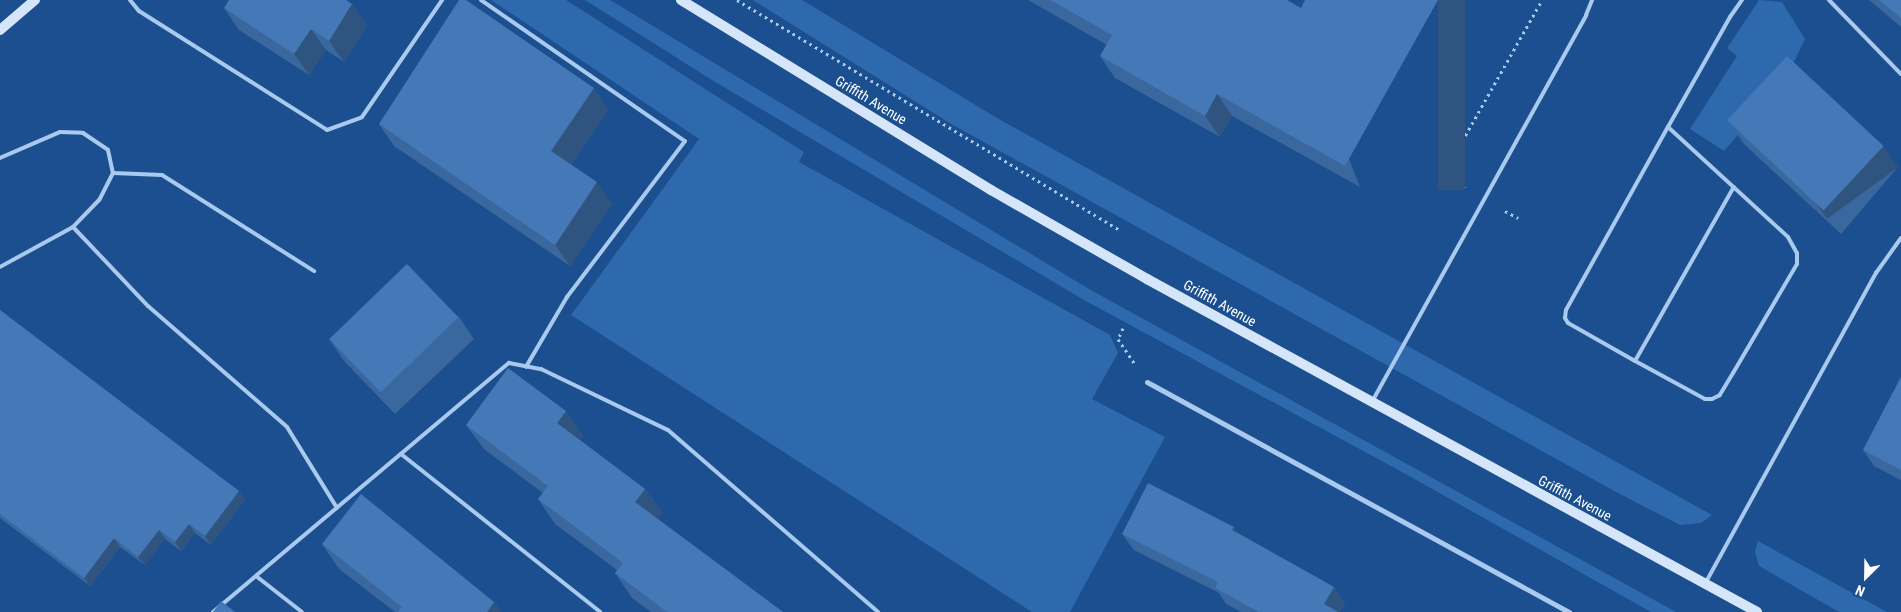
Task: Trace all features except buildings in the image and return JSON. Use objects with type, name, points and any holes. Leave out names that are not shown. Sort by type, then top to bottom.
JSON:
[{"type":"main road","points":[[0,30],[35,0]]},
{"type":"main road","name":"Griffith Avenue","points":[[681,0],[991,190],[1372,402],[1757,612]]},
{"type":"street","points":[[1147,382],[1569,612]]},
{"type":"lane","points":[[130,0],[139,11],[327,130],[362,117],[442,0]]},
{"type":"lane","points":[[481,0],[686,141],[567,297],[526,367]]},
{"type":"lane","points":[[1372,402],[1586,15],[1592,0]]},
{"type":"lane","points":[[1668,127],[1788,237],[1797,253],[1797,264],[1728,380],[1712,400],[1705,399],[1568,323],[1566,310],[1668,127],[1742,0]]},
{"type":"lane","points":[[1828,0],[1901,74]]},
{"type":"lane","points":[[0,158],[60,132],[83,133],[108,150],[113,173],[99,200],[73,227],[0,267]]},
{"type":"lane","points":[[113,173],[162,175],[314,271]]},
{"type":"lane","points":[[1635,361],[1734,187]]},
{"type":"lane","points":[[73,227],[148,306],[287,427],[337,508]]},
{"type":"lane","points":[[1705,584],[1872,282],[1901,238]]},
{"type":"lane","points":[[213,612],[509,363],[541,369],[668,430],[878,612]]},
{"type":"lane","points":[[401,454],[600,612]]},
{"type":"lane","points":[[256,576],[302,612]]},
{"type":"path","points":[[737,0],[1122,232]]},
{"type":"path","points":[[1518,218],[1442,175],[1542,0]]},
{"type":"path","points":[[1123,328],[1118,340],[1147,382]]},
{"type":"shaded area","points":[[491,0],[566,0],[804,152],[799,162],[1110,335],[1118,353],[1092,399],[1165,437],[1070,612],[1032,612],[571,315],[699,139]]},
{"type":"shaded area","points":[[585,0],[610,0],[1089,289],[1676,612],[1651,612],[1402,472],[1084,300],[712,80]]},
{"type":"shaded area","points":[[753,0],[802,0],[997,118],[1712,515],[1701,523],[1680,525],[1616,492],[953,125]]},
{"type":"shaded area","points":[[1759,0],[1782,2],[1805,39],[1785,81],[1724,151],[1690,129],[1737,56],[1727,48]]},
{"type":"shaded area","points":[[1758,541],[1887,612],[1839,612],[1759,566],[1755,552]]}]
